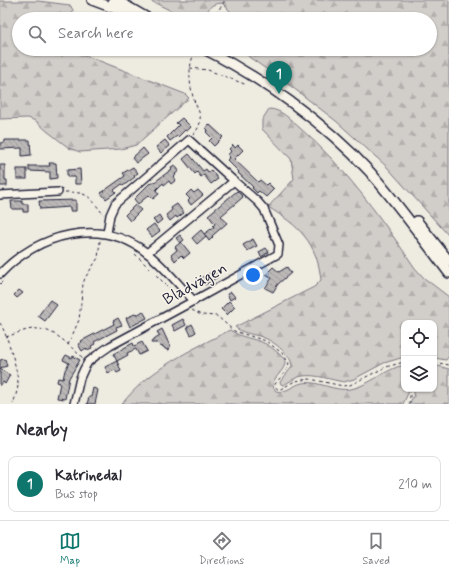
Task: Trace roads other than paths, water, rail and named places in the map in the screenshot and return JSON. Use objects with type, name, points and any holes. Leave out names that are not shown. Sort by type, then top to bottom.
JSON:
[{"type":"highway","points":[[114,0],[135,12]]},
{"type":"main road","points":[[92,0],[124,12]]},
{"type":"main road","points":[[216,56],[255,78],[279,94],[333,138],[416,220],[449,262]]},
{"type":"main road","points":[[382,186],[449,273]]},
{"type":"street","points":[[107,233],[112,209],[115,204],[189,140],[234,181],[147,253]]},
{"type":"street","name":"Bladvägen","points":[[74,404],[80,378],[88,362],[110,346],[276,256],[279,251],[279,245],[264,209],[234,181]]},
{"type":"street","points":[[0,195],[58,192]]},
{"type":"street","points":[[3,275],[21,255],[41,243],[76,233],[107,233],[123,238],[147,253],[194,301]]},
{"type":"place","name":"Katrinedal","points":[[279,94]]}]
